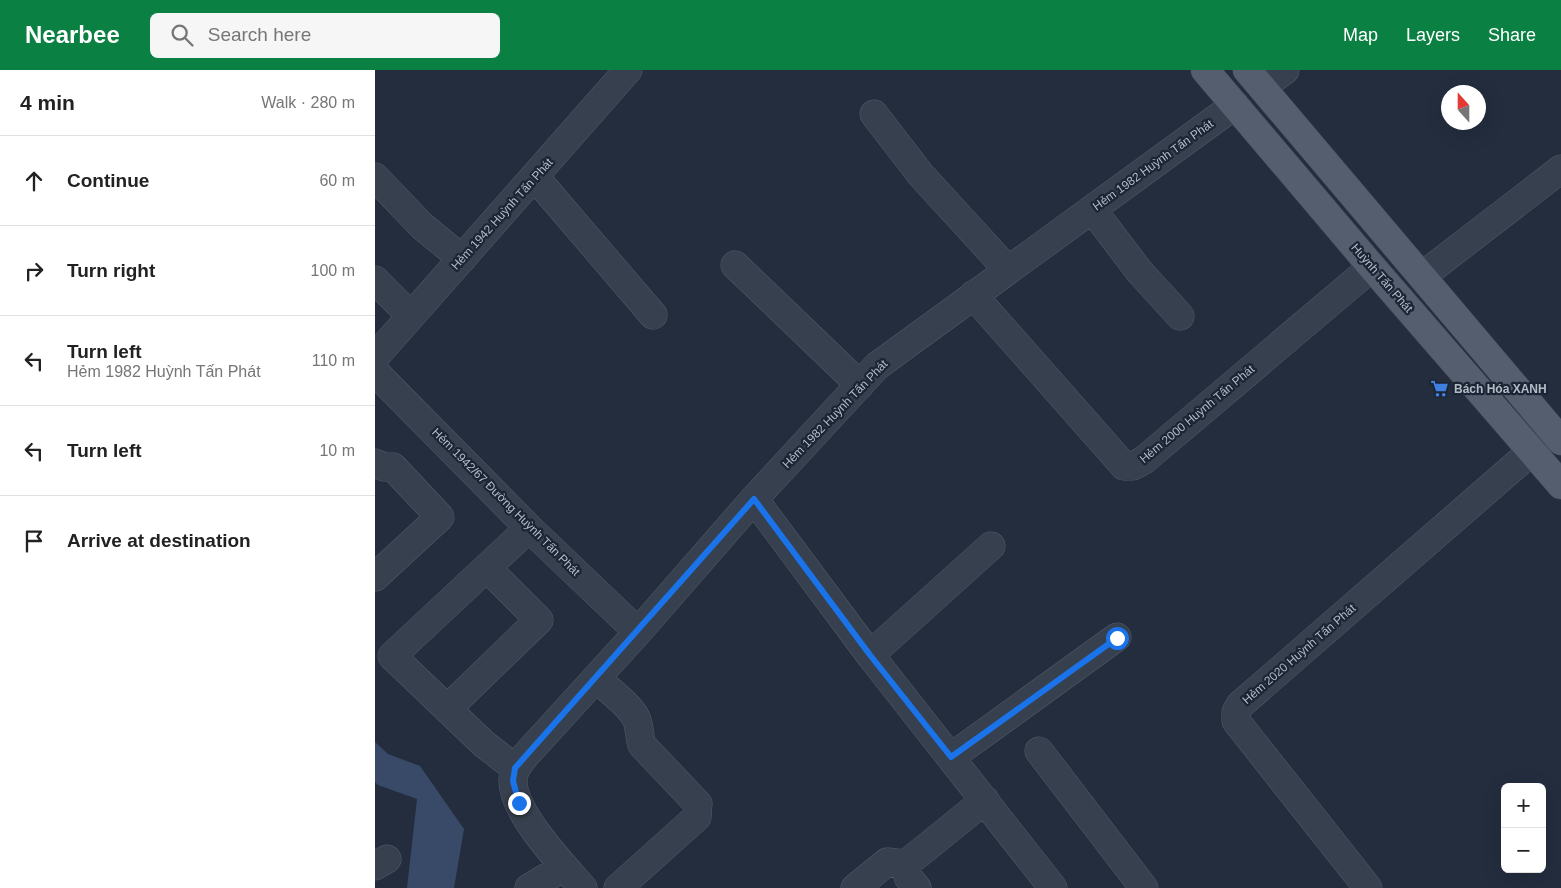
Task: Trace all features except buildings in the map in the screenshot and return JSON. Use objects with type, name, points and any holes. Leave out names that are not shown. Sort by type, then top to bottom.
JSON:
[{"type":"main road","name":"Huỳnh Tấn Phát","points":[[1205,70],[1561,486]]},
{"type":"main road","points":[[1255,79],[1561,441]]},
{"type":"main road","points":[[1490,402],[1513,384]]},
{"type":"street","name":"Hẻm 1942 Huỳnh Tấn Phát","points":[[375,357],[628,70]]},
{"type":"street","points":[[1255,79],[1285,70]]},
{"type":"street","name":"Hẻm 1982 Huỳnh Tấn Phát","points":[[515,768],[638,632],[754,499],[877,366],[1235,105]]},
{"type":"street","points":[[874,114],[921,175],[1008,270]]},
{"type":"street","points":[[1422,276],[1561,169]]},
{"type":"street","points":[[375,177],[422,226],[462,259]]},
{"type":"street","points":[[535,177],[653,315]]},
{"type":"street","points":[[1092,209],[1139,271],[1180,316]]},
{"type":"street","points":[[735,265],[860,385]]},
{"type":"street","name":"Hẻm 2000 Huỳnh Tấn Phát","points":[[973,295],[1124,466],[1133,466],[1144,460],[1372,267]]},
{"type":"street","points":[[375,280],[411,316]]},
{"type":"street","name":"Hẻm 1942/67 Đường Huỳnh Tấn Phát","points":[[375,372],[529,528],[638,632]]},
{"type":"street","name":"Hẻm 2020 Huỳnh Tấn Phát","points":[[1368,888],[1241,728],[1236,721],[1236,712],[1240,705],[1532,451]]},
{"type":"street","points":[[375,463],[384,467],[393,467],[440,518],[375,577]]},
{"type":"street","points":[[754,499],[870,655],[1053,888]]},
{"type":"street","points":[[529,528],[392,656],[484,744],[515,768],[513,781],[519,803],[530,824],[583,888]]},
{"type":"street","points":[[870,655],[991,546]]},
{"type":"street","points":[[447,709],[539,620],[487,568]]},
{"type":"street","points":[[951,757],[1117,638]]},
{"type":"street","points":[[596,678],[632,712],[638,723],[642,745],[699,804],[697,816],[618,888]]},
{"type":"street","points":[[1039,751],[1144,888]]},
{"type":"street","points":[[855,888],[887,862],[911,876],[985,800]]},
{"type":"street","points":[[529,888],[564,866]]},
{"type":"water","points":[[375,742],[388,754],[420,766],[464,829],[454,888],[407,888],[417,799],[378,785],[375,782]]},
{"type":"place","name":"Bách Hóa XANH","points":[[1440,389]]},
{"type":"route","points":[[519,803],[513,781],[515,768],[638,632],[754,499],[870,655],[951,757],[1117,638]]}]
